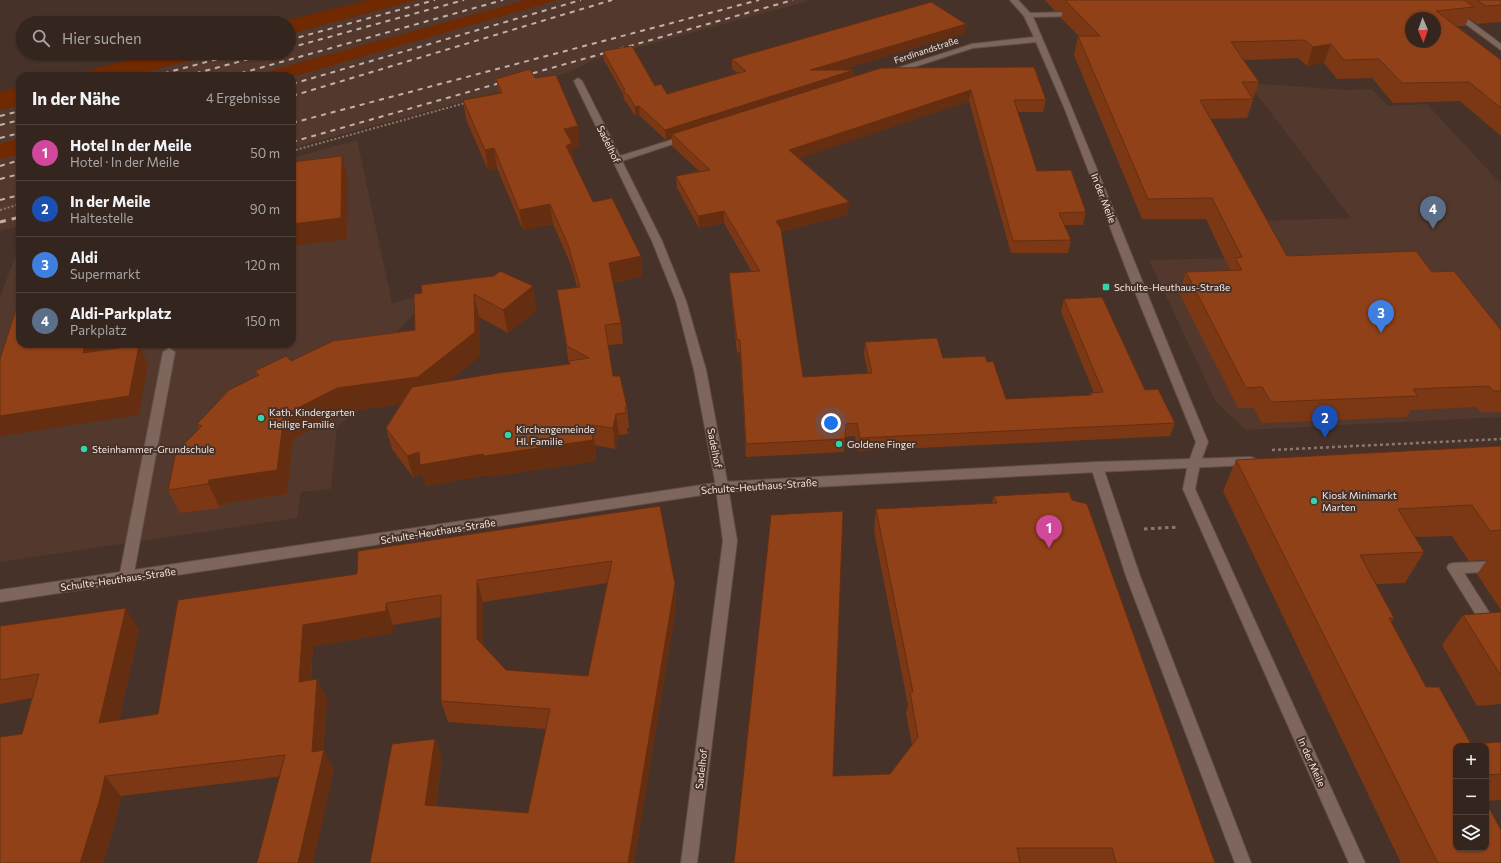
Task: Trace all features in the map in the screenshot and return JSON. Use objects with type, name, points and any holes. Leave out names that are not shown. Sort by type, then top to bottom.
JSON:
[{"type":"street","name":"In der Meile","points":[[1014,0],[1028,15],[1039,39],[1095,174],[1138,287],[1202,442],[1194,464],[1189,489],[1358,863]]},
{"type":"street","points":[[1437,0],[1501,48]]},
{"type":"street","points":[[1028,15],[1090,14]]},
{"type":"street","name":"Ferdinandstraße","points":[[880,75],[972,46],[1039,39]]},
{"type":"street","name":"Sadelhof","points":[[578,81],[657,241],[681,301],[700,370],[722,487],[730,541],[689,863]]},
{"type":"street","points":[[616,160],[698,134]]},
{"type":"street","points":[[126,578],[169,352]]},
{"type":"street","name":"Schulte-Heuthaus-Straße","points":[[0,596],[722,487],[1097,467],[1260,461]]},
{"type":"street","points":[[1097,467],[1133,576],[1243,863]]},
{"type":"street","points":[[1501,566],[1454,568],[1501,643]]},
{"type":"path","points":[[296,150],[467,103]]},
{"type":"path","points":[[0,210],[16,205]]},
{"type":"path","points":[[1142,530],[1185,527]]},
{"type":"shaded area","points":[[367,0],[416,0],[296,32],[296,18]]},
{"type":"shaded area","points":[[416,0],[812,0],[596,59],[567,73],[296,147],[296,72],[145,72],[191,60],[296,60],[296,32]]},
{"type":"shaded area","points":[[526,0],[557,0],[296,76],[296,72],[265,72]]},
{"type":"shaded area","points":[[128,60],[191,60],[145,72],[81,72]]},
{"type":"shaded area","points":[[1248,83],[1346,90],[1372,89],[1388,106],[1427,104],[1501,184],[1501,417],[1246,430],[1216,402],[1149,260],[1286,257],[1263,221],[1351,218]]},
{"type":"shaded area","points":[[16,88],[16,106],[0,110],[0,92]]},
{"type":"shaded area","points":[[16,106],[16,227],[0,231],[0,110]]},
{"type":"shaded area","points":[[16,139],[16,155],[0,159],[0,144]]},
{"type":"shaded area","points":[[357,140],[392,303],[420,296],[422,305],[383,346],[386,359],[385,406],[360,410],[337,426],[331,489],[301,492],[297,518],[0,562],[0,298],[16,253],[16,348],[296,348],[296,157]]},
{"type":"building","points":[[1065,0],[1464,0],[1474,7],[1436,11],[1437,12],[1405,12],[1405,48],[1441,48],[1441,15],[1501,60],[1501,108],[1469,82],[1402,83],[1379,59],[1344,60],[1331,44],[1313,47],[1305,40],[1231,42],[1259,82],[1242,82],[1253,99],[1200,100],[1287,256],[1416,251],[1432,272],[1454,271],[1501,330],[1501,391],[1493,391],[1489,386],[1413,389],[1418,396],[1271,402],[1262,387],[1246,388],[1186,272],[1242,270],[1235,258],[1242,257],[1212,198],[1148,199],[1078,36],[1100,36]]},
{"type":"building","points":[[1477,0],[1501,0],[1501,5],[1486,6]]},
{"type":"building","points":[[931,2],[966,24],[810,70],[854,70],[665,130],[639,106],[635,107],[629,96],[623,91],[625,90],[603,51],[632,46],[655,86],[661,84],[667,94],[746,71],[732,59]]},
{"type":"building","points":[[1034,67],[1046,100],[1014,100],[1037,171],[1071,170],[1086,212],[1059,213],[1071,240],[1013,241],[971,90],[789,150],[849,202],[776,221],[781,229],[803,377],[872,373],[865,342],[937,338],[943,358],[985,356],[987,362],[993,361],[1006,399],[1091,395],[1091,393],[1103,392],[1064,299],[1102,297],[1145,390],[1158,389],[1175,423],[860,438],[857,423],[846,424],[845,439],[746,444],[740,340],[737,340],[729,273],[760,271],[724,211],[698,216],[676,176],[710,170],[672,134],[881,68]]},
{"type":"building","points":[[530,69],[535,78],[556,75],[578,126],[564,129],[572,143],[566,146],[593,202],[612,198],[641,256],[609,263],[621,323],[605,325],[613,376],[620,376],[627,407],[625,407],[626,413],[616,414],[613,428],[592,425],[593,440],[484,456],[483,454],[420,465],[419,452],[407,456],[386,428],[412,387],[498,373],[570,364],[569,361],[589,358],[567,346],[557,290],[580,287],[568,245],[550,204],[519,210],[494,148],[485,150],[463,100],[502,93],[496,79]]},
{"type":"building","points":[[342,156],[341,218],[296,224],[296,162]]},
{"type":"building","points":[[500,271],[533,286],[503,310],[474,294],[475,332],[418,377],[337,388],[284,415],[277,470],[209,480],[208,484],[168,490],[176,452],[202,426],[197,424],[229,390],[259,375],[255,371],[286,356],[291,361],[333,341],[415,330],[414,294],[422,293],[421,285],[494,276]]},
{"type":"building","points":[[16,309],[16,348],[84,348],[83,353],[118,348],[138,348],[129,396],[0,416],[0,359]]},
{"type":"building","points":[[1501,446],[1501,530],[1490,531],[1472,505],[1398,509],[1424,552],[1360,555],[1394,618],[1389,618],[1426,687],[1439,687],[1470,743],[1453,743],[1453,851],[1489,851],[1489,808],[1501,830],[1501,863],[1438,863],[1236,460]]},
{"type":"building","points":[[1069,492],[1072,500],[1087,504],[1215,863],[1116,863],[1112,848],[1017,848],[1020,863],[734,863],[771,515],[843,511],[833,776],[890,774],[918,737],[910,692],[913,692],[876,509],[997,503],[994,496]]},
{"type":"building","points":[[660,506],[675,584],[628,863],[370,863],[392,744],[435,739],[425,805],[528,813],[550,709],[441,701],[441,595],[386,603],[386,611],[303,625],[299,682],[317,679],[312,752],[324,750],[298,863],[257,863],[285,755],[105,776],[100,799],[80,863],[0,863],[0,737],[22,734],[39,674],[0,680],[0,626],[126,608],[99,723],[158,714],[178,600],[357,574],[358,551]],"holes":[[[612,561],[588,676],[506,670],[477,639],[477,580]]]},
{"type":"building","points":[[1501,612],[1501,676],[1463,615]]},
{"type":"building","points":[[1501,742],[1501,774],[1489,775],[1489,743],[1486,743]]},
{"type":"railway","points":[[296,38],[435,0]]},
{"type":"railway","points":[[296,46],[464,0]]},
{"type":"railway","points":[[296,58],[503,0]]},
{"type":"railway","points":[[296,83],[581,0]]},
{"type":"railway","points":[[296,95],[612,0]]},
{"type":"railway","points":[[296,122],[759,0]]},
{"type":"railway","points":[[523,76],[793,0]]},
{"type":"railway","points":[[169,72],[214,60]]},
{"type":"railway","points":[[201,72],[245,60]]},
{"type":"railway","points":[[245,72],[288,60]]},
{"type":"railway","points":[[296,141],[507,81]]},
{"type":"railway","points":[[0,116],[16,112]]},
{"type":"railway","points":[[0,125],[16,121]]},
{"type":"railway","points":[[0,138],[16,134]]},
{"type":"railway","points":[[0,166],[16,161]]},
{"type":"railway","points":[[0,179],[16,175]]},
{"type":"railway","points":[[0,200],[16,196]]},
{"type":"railway","points":[[0,222],[16,218]]},
{"type":"place","name":"Aldi-Parkplatz","points":[[1433,229]]},
{"type":"place","name":"Schulte-Heuthaus-Straße","points":[[1106,287]]},
{"type":"place","name":"Aldi","points":[[1381,333]]},
{"type":"place","name":"Kath. Kindergarten Heilige Familie","points":[[261,418]]},
{"type":"place","name":"Kirchengemeinde Hl. Familie","points":[[508,435]]},
{"type":"place","name":"In der Meile","points":[[1325,438]]},
{"type":"place","name":"Goldene Finger","points":[[839,444]]},
{"type":"place","name":"Steinhammer-Grundschule","points":[[84,449]]},
{"type":"place","name":"Kiosk Minimarkt Marten","points":[[1314,501]]},
{"type":"place","name":"Hotel In der Meile","points":[[1049,548]]}]
